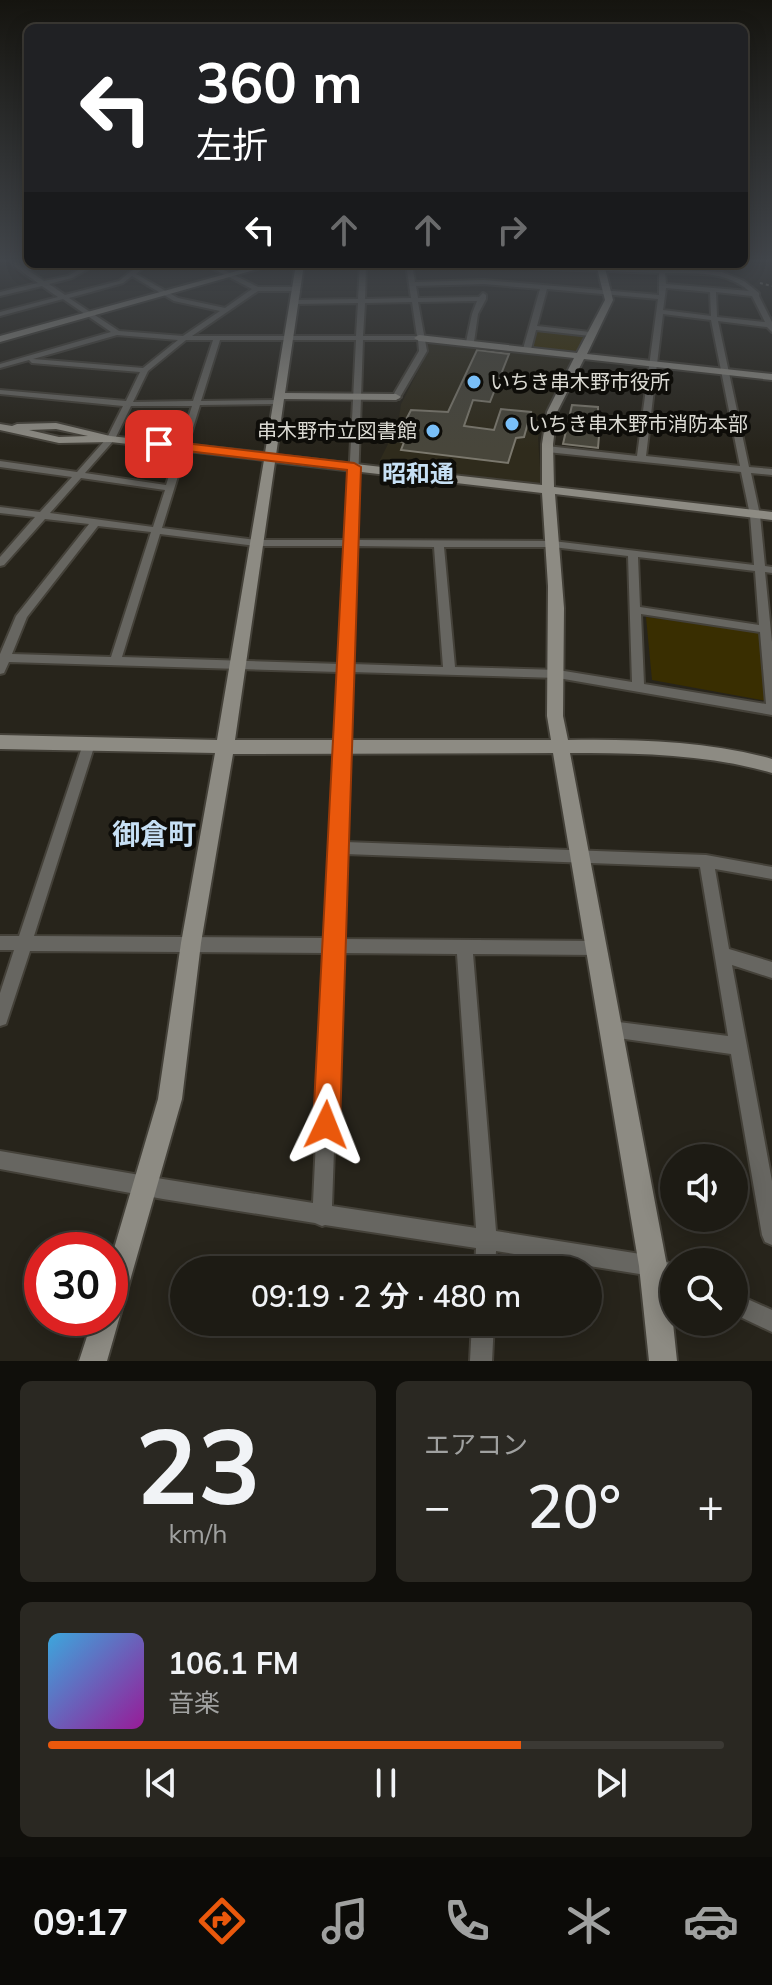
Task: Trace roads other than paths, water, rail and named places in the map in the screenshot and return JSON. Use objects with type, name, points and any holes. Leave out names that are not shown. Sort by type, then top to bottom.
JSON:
[{"type":"street","points":[[0,339],[61,323]]},
{"type":"street","points":[[101,323],[117,333]]},
{"type":"street","points":[[0,563],[111,439],[145,370],[207,323]]},
{"type":"street","points":[[128,1247],[170,1099],[191,943],[225,747],[291,323]]},
{"type":"street","points":[[322,1216],[359,323]]},
{"type":"street","points":[[0,392],[128,404],[396,397],[423,351],[417,323]]},
{"type":"street","points":[[470,342],[473,323]]},
{"type":"street","points":[[527,349],[534,323]]},
{"type":"street","points":[[596,323],[552,412],[547,449],[558,674],[555,716],[611,1029],[660,1253]]},
{"type":"street","points":[[641,460],[659,323]]},
{"type":"street","points":[[94,524],[22,616],[1,662],[115,662],[558,674],[772,708],[755,515],[715,323]]},
{"type":"street","points":[[746,323],[771,326]]},
{"type":"street","points":[[533,328],[590,334]]},
{"type":"street","points":[[0,366],[117,333],[184,338],[419,338],[772,377]]},
{"type":"street","points":[[115,662],[217,338]]},
{"type":"street","points":[[21,360],[145,370]]},
{"type":"street","points":[[3,430],[59,440],[111,439],[772,516]]},
{"type":"street","points":[[547,449],[772,472]]},
{"type":"street","points":[[0,464],[171,488]]},
{"type":"street","points":[[0,510],[256,543],[553,544],[772,570]]},
{"type":"street","points":[[439,545],[449,672]]},
{"type":"street","points":[[633,554],[638,687]]},
{"type":"street","points":[[635,610],[763,629]]},
{"type":"street","points":[[0,742],[225,747],[616,746],[728,756],[772,766]]},
{"type":"street","points":[[0,1018],[89,744]]},
{"type":"street","points":[[338,848],[706,861],[772,873]]},
{"type":"street","points":[[706,861],[772,1235]]},
{"type":"street","points":[[0,943],[597,948]]},
{"type":"street","points":[[464,946],[486,1256]]},
{"type":"street","points":[[722,954],[772,970]]},
{"type":"street","points":[[611,1029],[738,1046]]},
{"type":"street","points":[[0,1160],[145,1188],[487,1238],[660,1270]]},
{"type":"street","points":[[748,1310],[772,1321]]},
{"type":"street","points":[[93,1361],[101,1336]]},
{"type":"street","points":[[481,1361],[482,1336]]},
{"type":"street","points":[[663,1336],[663,1361]]},
{"type":"place","name":"いちき串木野市役所","points":[[474,382]]},
{"type":"place","name":"いちき串木野市消防本部","points":[[512,424]]},
{"type":"place","name":"串木野市立図書館","points":[[433,431]]},
{"type":"district","name":"昭和通","points":[[418,474]]},
{"type":"district","name":"御倉町","points":[[154,834]]}]
